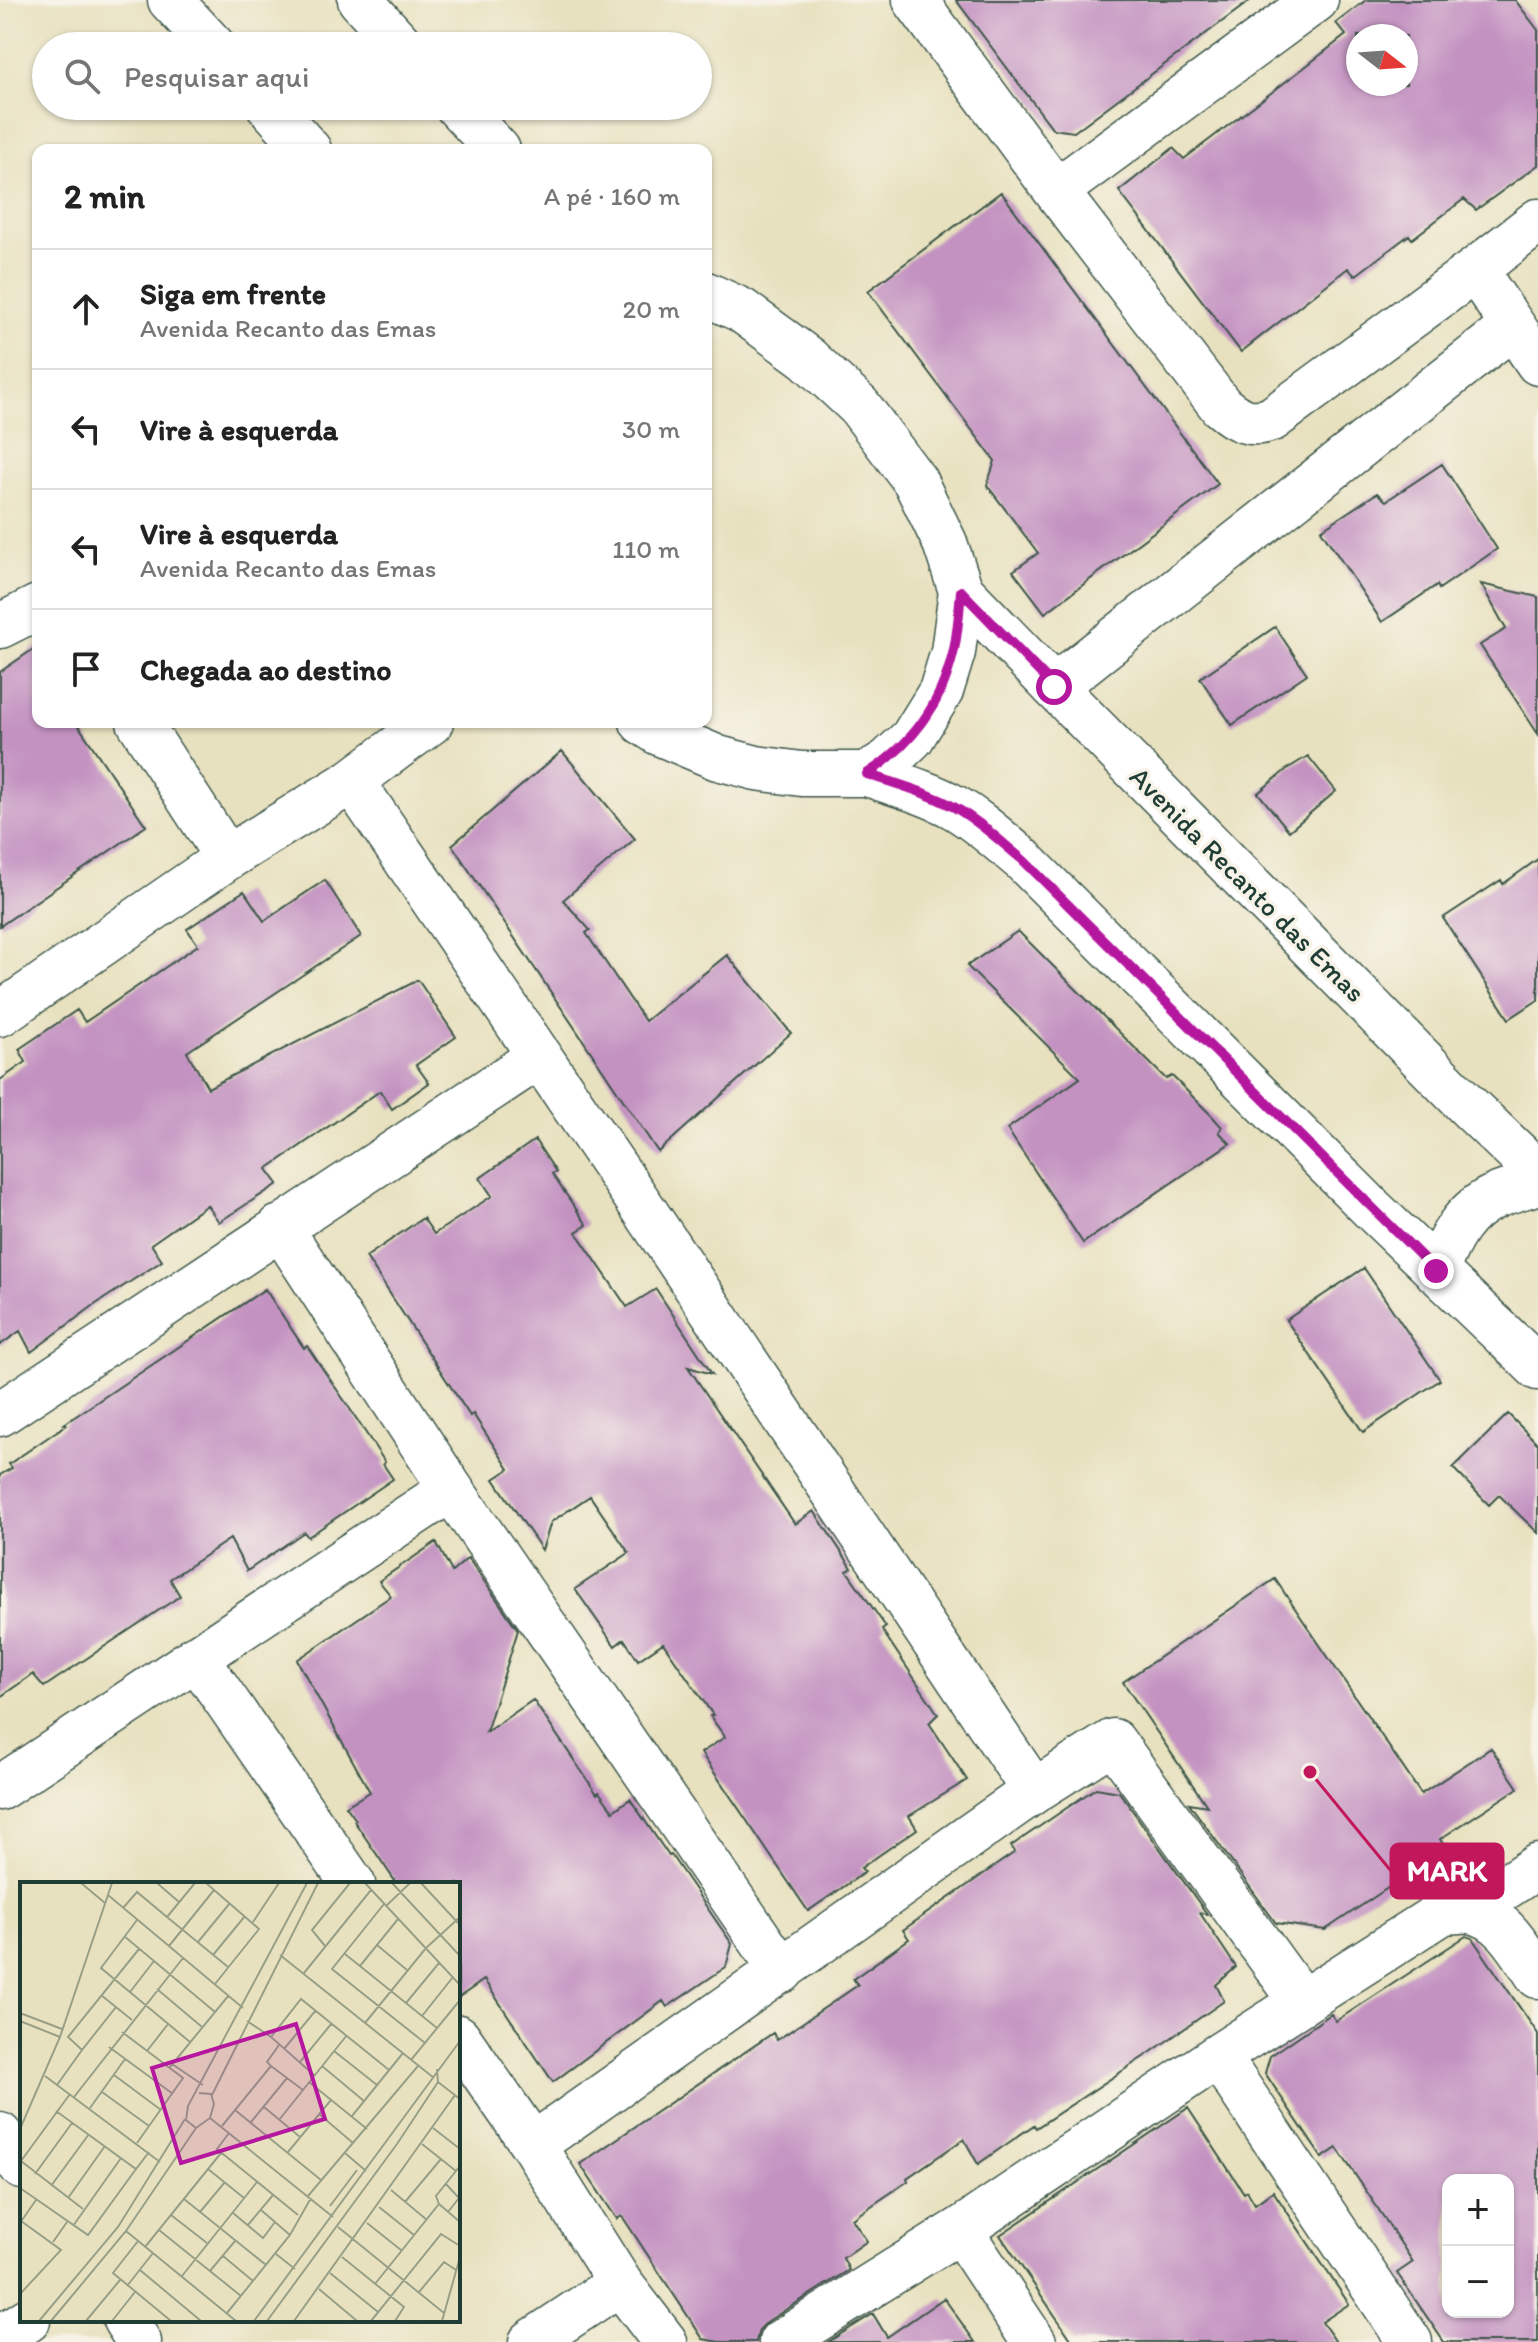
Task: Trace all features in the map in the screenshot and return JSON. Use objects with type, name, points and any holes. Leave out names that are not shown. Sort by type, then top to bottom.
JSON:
[{"type":"street","points":[[170,0],[200,32]]},
{"type":"street","points":[[360,0],[389,32]]},
{"type":"street","points":[[915,0],[1221,406],[1233,417],[1246,422],[1263,423],[1272,419],[1538,221]]},
{"type":"street","points":[[1056,191],[1316,0]]},
{"type":"street","points":[[282,120],[304,144]]},
{"type":"street","points":[[470,120],[492,144]]},
{"type":"street","points":[[1475,270],[1538,363]]},
{"type":"street","points":[[712,297],[741,310],[796,350],[859,406],[915,481],[945,543],[961,591],[953,652],[941,691],[912,738],[889,760],[867,774]]},
{"type":"street","points":[[1054,687],[1513,326]]},
{"type":"street","name":"Avenida Recanto das Emas","points":[[961,591],[1459,1097],[1538,1173]]},
{"type":"street","points":[[0,626],[32,610]]},
{"type":"street","points":[[143,728],[227,858]]},
{"type":"street","points":[[0,1014],[227,858],[352,781],[423,728]]},
{"type":"street","points":[[651,728],[718,758],[756,768],[802,774],[867,774],[954,807],[980,824],[1023,860],[1436,1271],[1538,1368]]},
{"type":"street","points":[[352,781],[1034,1791]]},
{"type":"street","points":[[0,1414],[540,1056]]},
{"type":"street","points":[[1436,1271],[1446,1244],[1472,1209],[1496,1196],[1538,1182]]},
{"type":"street","points":[[280,1227],[451,1489],[782,1971]]},
{"type":"street","points":[[0,1788],[451,1489]]},
{"type":"street","points":[[196,1657],[352,1882]]},
{"type":"street","points":[[533,2145],[1034,1791],[1113,1741],[1302,2002]]},
{"type":"street","points":[[1469,1911],[1538,1866]]},
{"type":"street","points":[[781,2342],[960,2230],[1218,2056],[1443,1912],[1469,1911],[1488,1916],[1503,1928],[1538,1976]]},
{"type":"street","points":[[460,2040],[533,2145],[620,2283],[665,2342]]},
{"type":"street","points":[[1218,2056],[1410,2342]]},
{"type":"street","points":[[0,2135],[20,2164]]},
{"type":"street","points":[[960,2230],[1034,2342]]},
{"type":"street","points":[[531,2342],[620,2283]]},
{"type":"street","points":[[0,2338],[25,2322]]},
{"type":"street","points":[[126,2322],[139,2342]]},
{"type":"building","points":[[956,0],[1251,0],[1074,132],[1053,129]]},
{"type":"building","points":[[1366,0],[1515,0],[1538,30],[1538,165],[1476,210],[1464,199],[1412,239],[1409,235],[1355,276],[1348,268],[1241,352],[1119,191],[1173,148],[1184,159],[1346,35],[1336,23]]},
{"type":"building","points":[[1001,192],[1218,484],[1045,613],[1013,571],[1038,553],[987,485],[995,461],[868,291]]},
{"type":"building","points":[[1442,464],[1497,549],[1439,589],[1437,585],[1382,622],[1321,530],[1377,493],[1386,501]]},
{"type":"building","points":[[1481,584],[1538,597],[1538,734],[1480,645],[1506,629]]},
{"type":"building","points":[[1275,627],[1307,674],[1232,725],[1200,678]]},
{"type":"building","points":[[32,650],[32,728],[80,728],[146,826],[0,926],[0,672]]},
{"type":"building","points":[[562,751],[635,839],[563,900],[590,930],[586,933],[645,1021],[727,955],[791,1033],[658,1152],[452,845]]},
{"type":"building","points":[[1308,756],[1336,791],[1289,831],[1258,793]]},
{"type":"building","points":[[1538,859],[1538,1000],[1509,1019],[1443,918],[1501,880],[1503,884]]},
{"type":"building","points":[[325,880],[361,936],[187,1052],[208,1088],[418,980],[456,1037],[416,1065],[429,1083],[392,1109],[380,1091],[267,1169],[278,1184],[219,1222],[207,1205],[151,1244],[162,1261],[93,1306],[31,1352],[20,1331],[0,1345],[0,1080],[26,1062],[19,1049],[77,1010],[85,1022],[198,945],[187,929],[244,891],[264,921]]},
{"type":"building","points":[[1018,931],[1166,1079],[1172,1076],[1212,1116],[1222,1127],[1219,1132],[1230,1143],[1083,1243],[1007,1129],[1080,1078],[967,966]]},
{"type":"building","points":[[535,1140],[556,1172],[552,1174],[587,1225],[576,1232],[627,1307],[656,1289],[712,1374],[688,1367],[795,1524],[814,1511],[852,1568],[847,1571],[886,1627],[882,1630],[938,1714],[929,1723],[967,1780],[909,1816],[917,1829],[861,1868],[865,1872],[808,1911],[701,1753],[725,1737],[663,1643],[638,1660],[624,1639],[615,1646],[575,1589],[629,1553],[590,1496],[551,1522],[542,1550],[494,1479],[509,1469],[473,1414],[470,1416],[366,1257],[423,1218],[434,1234],[492,1196],[480,1178]]},
{"type":"building","points":[[1364,1268],[1440,1380],[1363,1432],[1286,1320]]},
{"type":"building","points":[[265,1289],[346,1403],[393,1479],[308,1537],[304,1532],[247,1571],[230,1539],[170,1579],[180,1596],[44,1687],[33,1674],[0,1697],[0,1475],[12,1468],[9,1464],[64,1424]]},
{"type":"building","points":[[1508,1414],[1538,1444],[1538,1533],[1499,1495],[1489,1505],[1453,1468]]},
{"type":"building","points":[[436,1542],[452,1572],[468,1558],[518,1630],[486,1732],[533,1700],[597,1794],[599,1792],[613,1811],[630,1799],[732,1944],[726,1967],[667,2007],[663,2001],[553,2082],[484,1980],[460,1997],[460,1882],[396,1882],[346,1806],[370,1792],[297,1660],[391,1596],[379,1581]]},
{"type":"building","points":[[1275,1579],[1421,1794],[1491,1748],[1518,1788],[1440,1839],[1446,1849],[1325,1930],[1276,1923],[1189,1803],[1207,1806],[1123,1682]]},
{"type":"building","points":[[1096,1788],[1119,1792],[1207,1914],[1200,1913],[1236,1967],[1216,1985],[1224,2001],[978,2164],[964,2139],[907,2178],[908,2181],[852,2219],[867,2241],[843,2258],[849,2270],[768,2321],[759,2330],[756,2342],[703,2339],[622,2216],[617,2219],[580,2164],[773,2033],[777,2040],[858,1985],[853,1979],[909,1939],[903,1930],[1015,1852],[1011,1846]]},
{"type":"building","points":[[1466,1936],[1472,1938],[1538,2034],[1538,2342],[1444,2342],[1397,2273],[1413,2262],[1375,2204],[1337,2148],[1322,2158],[1265,2073],[1270,2056],[1331,2014],[1336,2021]]},
{"type":"building","points":[[1188,2108],[1244,2193],[1247,2191],[1255,2204],[1273,2191],[1349,2304],[1322,2322],[1336,2342],[1073,2342],[1000,2235]]},
{"type":"building","points":[[944,2298],[975,2342],[828,2342],[873,2314],[887,2337]]},
{"type":"place","name":"MARK","points":[[1310,1772]]},
{"type":"route","points":[[1054,687],[961,591],[953,652],[941,691],[912,738],[889,760],[867,774],[954,807],[1023,860],[1436,1271]]}]
